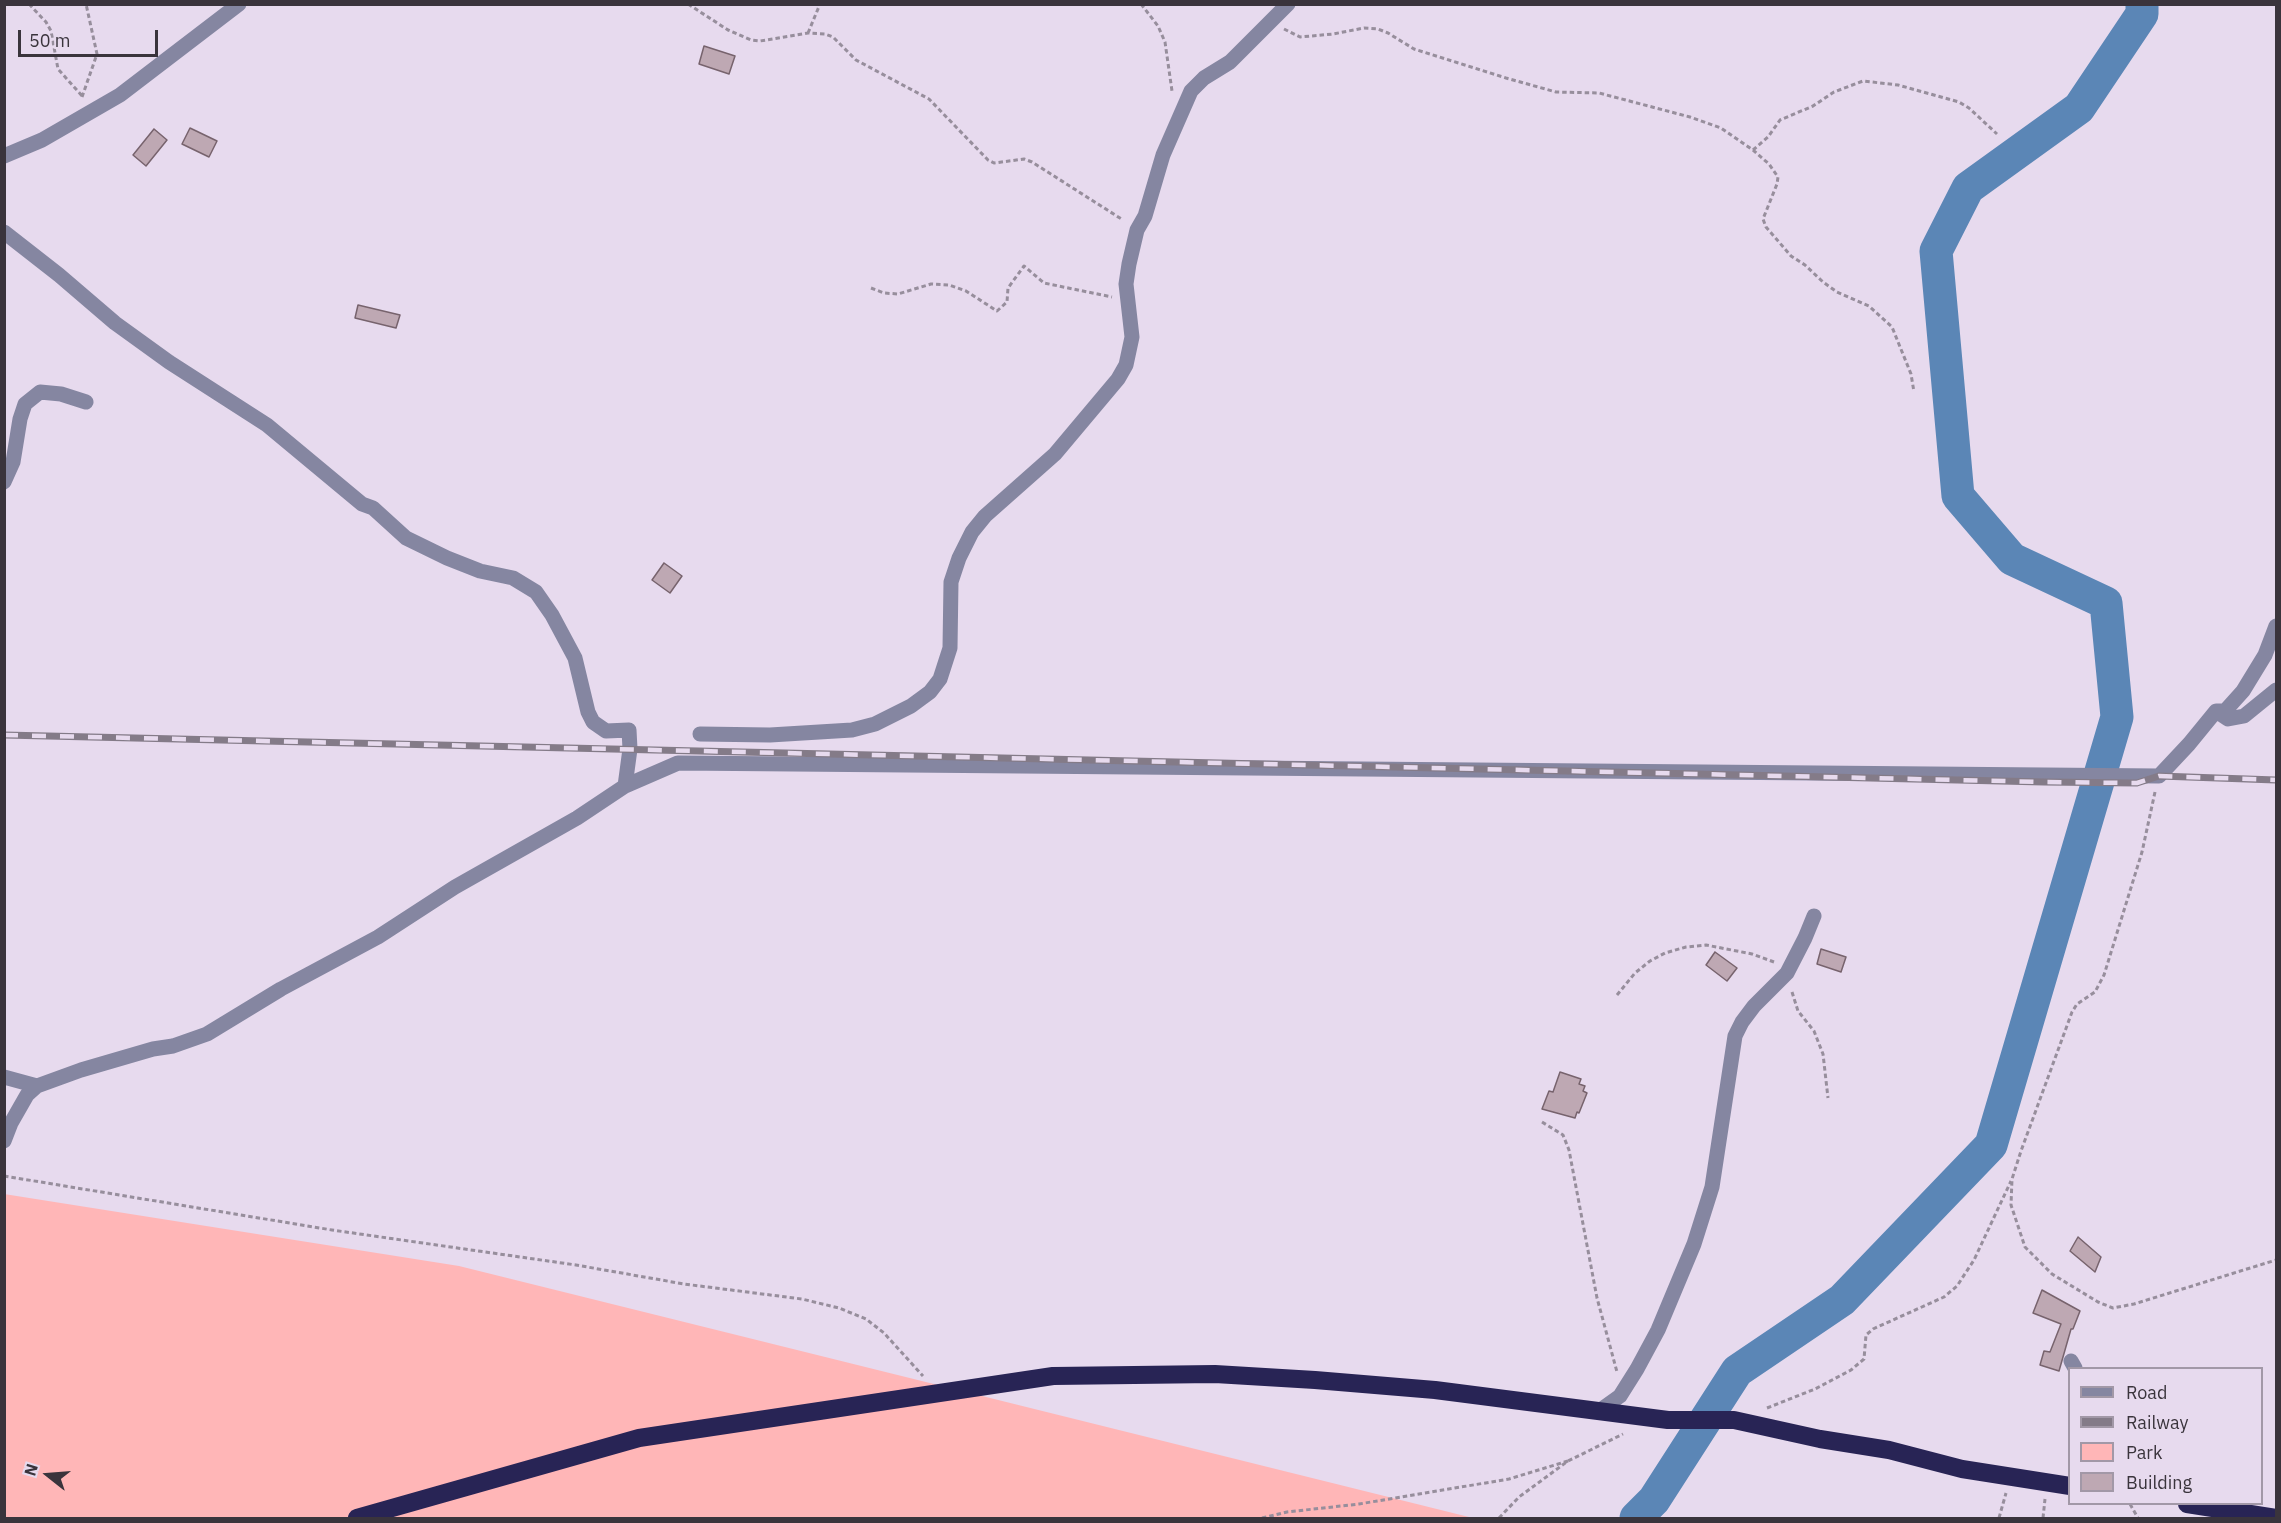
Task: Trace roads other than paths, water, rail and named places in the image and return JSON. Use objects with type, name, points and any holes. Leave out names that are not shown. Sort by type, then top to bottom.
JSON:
[{"type":"highway","points":[[357,1518],[639,1437],[1053,1376],[1215,1374],[1435,1390],[1668,1420],[1740,1422],[1820,1439],[1889,1450],[1962,1469],[2068,1486]]},
{"type":"highway","points":[[2200,1505],[2277,1518]]},
{"type":"street","points":[[4,156],[42,140],[120,95],[238,4]]},
{"type":"street","points":[[700,734],[770,735],[852,730],[892,717],[930,692],[940,679],[950,648],[951,582],[972,532],[985,516],[1055,454],[1118,379],[1130,351],[1132,338],[1126,284],[1137,230],[1146,216],[1157,173],[1191,91],[1204,78],[1230,62],[1288,4]]},
{"type":"street","points":[[4,232],[115,323],[169,362],[267,425],[362,504],[373,508],[406,538],[469,567],[513,578],[536,592],[552,615],[575,658],[588,712],[593,722],[606,731],[628,730],[630,749],[625,786]]},
{"type":"street","points":[[4,482],[13,462],[20,419],[25,404],[40,392],[61,394],[86,402]]},
{"type":"street","points":[[2216,711],[2225,711],[2243,691],[2265,655],[2277,626]]},
{"type":"street","points":[[2216,711],[2228,719],[2244,716],[2277,690]]},
{"type":"street","points":[[4,1141],[27,1095],[37,1086],[81,1070],[153,1049],[173,1046],[207,1034],[271,994],[378,937],[454,887],[577,818],[625,786],[678,763],[2159,776],[2216,711]]},
{"type":"street","points":[[1599,1411],[1623,1391],[1658,1330],[1694,1244],[1712,1187],[1735,1035],[1754,1006],[1789,970],[1814,916]]},
{"type":"street","points":[[4,1077],[37,1086]]},
{"type":"waterway","points":[[1636,1518],[1654,1500],[1737,1371],[1842,1300],[1991,1145],[2117,717],[2106,603],[2012,559],[1958,496],[1936,251],[1968,188],[2079,108],[2142,14],[2142,4]]},
{"type":"railway","points":[[4,735],[2044,782],[2137,783],[2159,776],[2276,780]]}]
